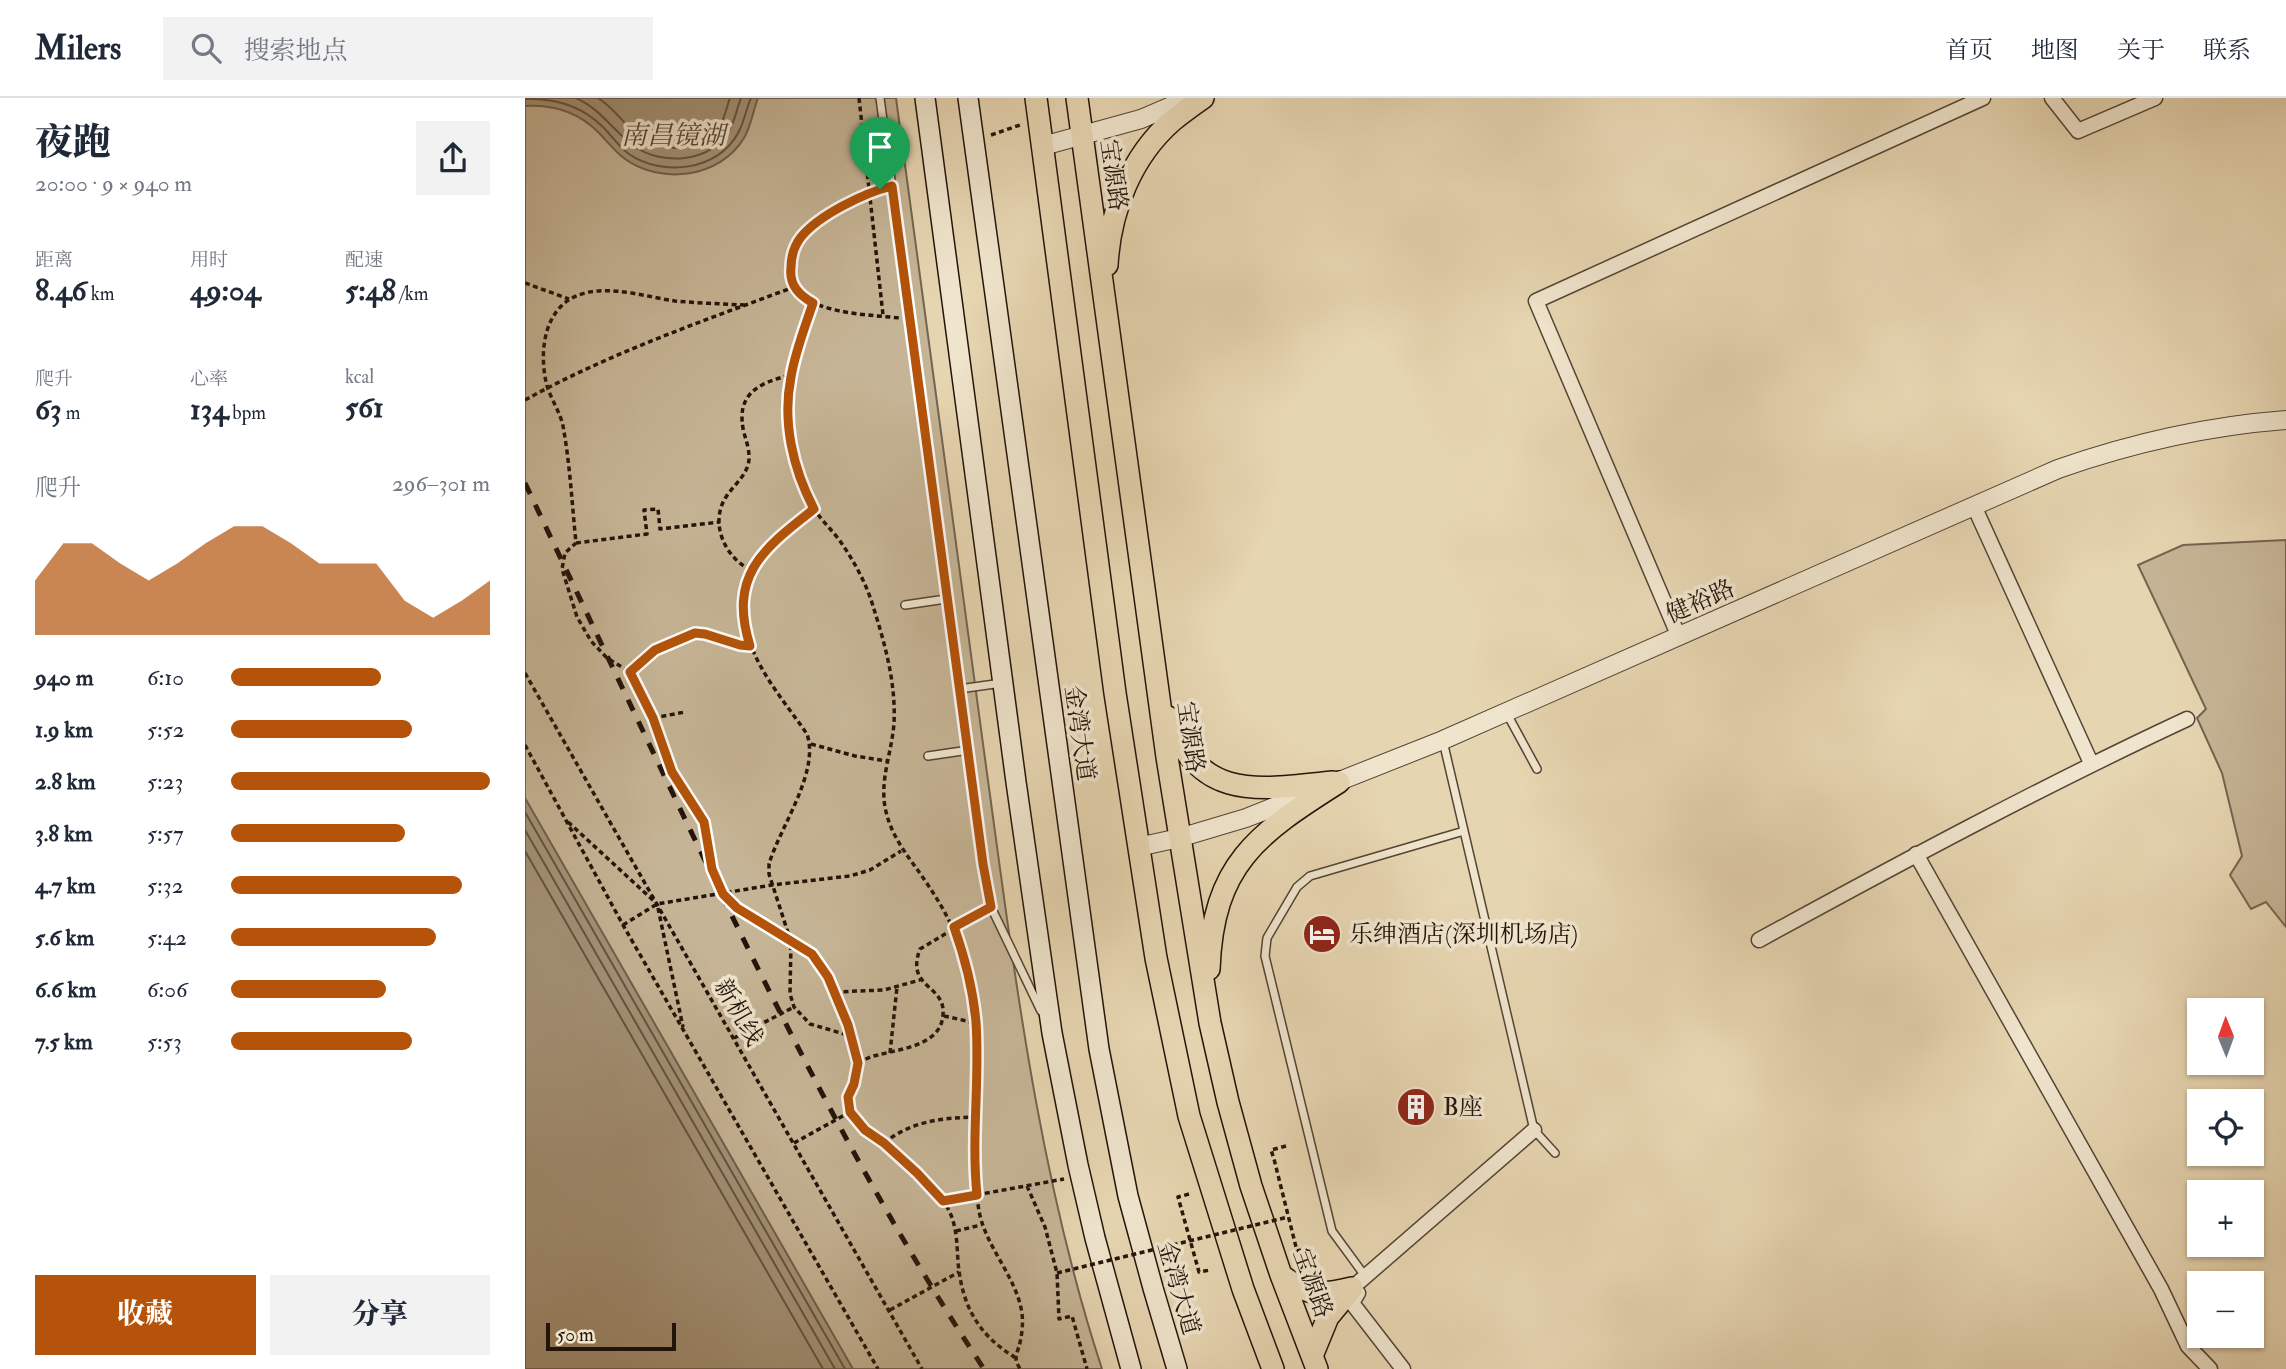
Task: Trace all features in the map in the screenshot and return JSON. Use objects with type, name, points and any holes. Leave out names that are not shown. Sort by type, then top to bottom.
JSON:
[{"type":"main road","points":[[925,98],[1052,1033],[1081,1178],[1132,1369]]},
{"type":"main road","name":"金湾大道","points":[[968,98],[1099,1049],[1128,1196],[1177,1369]]},
{"type":"main road","points":[[1036,98],[1115,692],[1156,958],[1189,1116],[1243,1289],[1273,1369]]},
{"type":"main road","name":"宝源路","points":[[1077,98],[1157,685],[1210,1023],[1251,1186],[1281,1275],[1315,1362]]},
{"type":"main road","points":[[1105,305],[1108,248],[1123,189],[1135,165],[1154,140],[1172,121],[1203,98]]},
{"type":"main road","points":[[1157,685],[1182,748],[1209,776],[1237,785],[1257,787],[1339,782]]},
{"type":"main road","points":[[1210,1023],[1210,940],[1221,894],[1239,863],[1258,839],[1289,814],[1339,782]]},
{"type":"main road","points":[[1281,1275],[1299,1289],[1315,1293],[1332,1293],[1361,1285]]},
{"type":"main road","points":[[1315,1362],[1328,1317],[1361,1285]]},
{"type":"street","points":[[1043,146],[1141,119],[1191,98]]},
{"type":"street","points":[[1679,637],[1536,301],[1983,98]]},
{"type":"street","points":[[2052,98],[2078,131],[2155,98]]},
{"type":"street","name":"健裕路","points":[[1138,846],[1179,838],[1246,818],[1443,740],[2058,469],[2135,444],[2215,428],[2286,420]]},
{"type":"street","points":[[1974,506],[2091,763]]},
{"type":"street","points":[[1759,940],[2091,763],[2186,719]]},
{"type":"street","points":[[1916,854],[2154,1278],[2188,1346],[2210,1369]]},
{"type":"street","points":[[1403,1369],[1352,1303],[1361,1285],[1534,1130]]},
{"type":"lane","points":[[880,98],[983,864],[991,907],[1052,1033]]},
{"type":"lane","points":[[905,605],[946,599]]},
{"type":"lane","points":[[959,689],[1003,683]]},
{"type":"lane","points":[[1506,712],[1537,769]]},
{"type":"lane","points":[[1443,740],[1534,1130],[1555,1153]]},
{"type":"lane","points":[[927,756],[969,750]]},
{"type":"lane","points":[[1361,1285],[1332,1231],[1265,956],[1267,938],[1297,887],[1310,876],[1464,831]]},
{"type":"path","points":[[859,98],[884,316]]},
{"type":"path","points":[[996,132],[1020,125]]},
{"type":"path","points":[[892,186],[870,193],[830,215],[800,238],[791,262],[790,275],[801,296],[813,303],[831,309],[909,319]]},
{"type":"path","points":[[525,283],[569,299]]},
{"type":"path","points":[[525,400],[547,387],[655,339],[794,287]]},
{"type":"path","points":[[576,543],[562,422],[547,387],[544,367],[546,331],[555,314],[569,299],[584,293],[610,291],[677,301],[745,305]]},
{"type":"path","points":[[813,303],[791,375],[786,412],[792,450],[804,490],[814,509],[856,567],[873,606],[892,672],[894,723],[883,785],[885,805],[892,831],[902,851],[929,886],[954,927],[969,978],[976,1023],[977,1195],[982,1225],[1015,1288],[1022,1311],[1022,1329],[1016,1358],[1020,1369]]},
{"type":"path","points":[[751,570],[734,560],[727,552],[720,522],[721,507],[747,468],[749,458],[741,420],[745,400],[757,387],[791,375]]},
{"type":"path","points":[[720,522],[660,529],[658,509],[644,510],[647,534],[576,543],[565,553],[562,569],[577,617],[591,642],[607,658],[630,672],[653,718],[672,772],[704,822],[712,869],[723,894],[737,908],[812,954],[828,977],[851,1036],[858,1063],[848,1097],[850,1112],[865,1130],[917,1173],[943,1201],[956,1231],[959,1272],[965,1300],[973,1318],[1003,1350],[1016,1358]]},
{"type":"path","points":[[814,509],[774,541],[751,570],[743,608],[750,646],[768,680],[807,734],[811,744],[808,768],[769,864],[772,885],[791,942],[790,994],[794,1007],[810,1024],[851,1036]]},
{"type":"path","points":[[630,672],[655,650],[695,633],[750,646]]},
{"type":"path","name":"新机线","points":[[525,673],[922,1369]]},
{"type":"path","points":[[653,718],[685,712]]},
{"type":"path","points":[[811,744],[855,756],[887,761]]},
{"type":"path","points":[[525,745],[623,925],[878,1369]]},
{"type":"path","points":[[564,818],[657,904],[685,1033]]},
{"type":"path","points":[[623,925],[657,904],[772,885],[850,876],[870,870],[902,851]]},
{"type":"path","points":[[858,1063],[876,1055],[918,1046],[931,1037],[944,1016],[939,998],[920,980],[916,971],[916,959],[920,949],[991,907]]},
{"type":"path","points":[[835,992],[897,988],[920,980]]},
{"type":"path","points":[[890,1053],[897,988]]},
{"type":"path","points":[[734,1038],[794,1007]]},
{"type":"path","points":[[944,1016],[976,1023]]},
{"type":"path","points":[[794,1143],[850,1112]]},
{"type":"path","points":[[884,1143],[906,1128],[922,1123],[940,1118],[975,1117]]},
{"type":"path","points":[[1286,1146],[1271,1150],[1297,1251],[1311,1247]]},
{"type":"path","points":[[943,1201],[1064,1179]]},
{"type":"path","points":[[1027,1186],[1045,1227],[1057,1273],[1059,1319],[1072,1316],[1087,1369]]},
{"type":"path","points":[[1189,1194],[1178,1197],[1190,1241],[1199,1272],[1210,1270]]},
{"type":"path","points":[[1057,1273],[1288,1217]]},
{"type":"path","points":[[956,1231],[982,1225]]},
{"type":"path","points":[[890,1311],[959,1272]]},
{"type":"shaded area","points":[[525,98],[896,98],[1018,995],[1061,1221],[1102,1369],[801,1369],[525,868]]},
{"type":"shaded area","points":[[2286,540],[2286,927],[2266,902],[2251,909],[2230,875],[2242,856],[2222,773],[2197,718],[2206,709],[2138,565],[2183,545]]},
{"type":"water","name":"南昌镜湖","points":[[525,98],[758,98],[744,138],[733,151],[720,162],[705,169],[672,174],[639,167],[621,156],[582,119],[555,108],[525,106]]},
{"type":"water","points":[[525,798],[853,1369],[525,1369]]},
{"type":"railway","points":[[525,483],[788,1029],[901,1236],[984,1369]]},
{"type":"place","name":"乐绅酒店(深圳机场店)","points":[[1322,934]]},
{"type":"place","name":"B座","points":[[1416,1107]]},
{"type":"route","points":[[892,186],[946,599],[991,907],[954,927],[963,953],[976,1023],[977,1100],[974,1134],[977,1195],[943,1201],[917,1173],[865,1130],[850,1112],[848,1097],[858,1063],[848,1025],[828,977],[812,954],[737,908],[723,894],[712,869],[704,822],[672,772],[653,718],[630,672],[655,650],[695,633],[750,646],[743,608],[751,570],[774,541],[814,509],[804,490],[792,450],[786,412],[791,375],[813,303],[801,296],[794,287],[790,275],[791,262],[800,238],[812,228],[847,205],[880,189],[892,186]]}]
